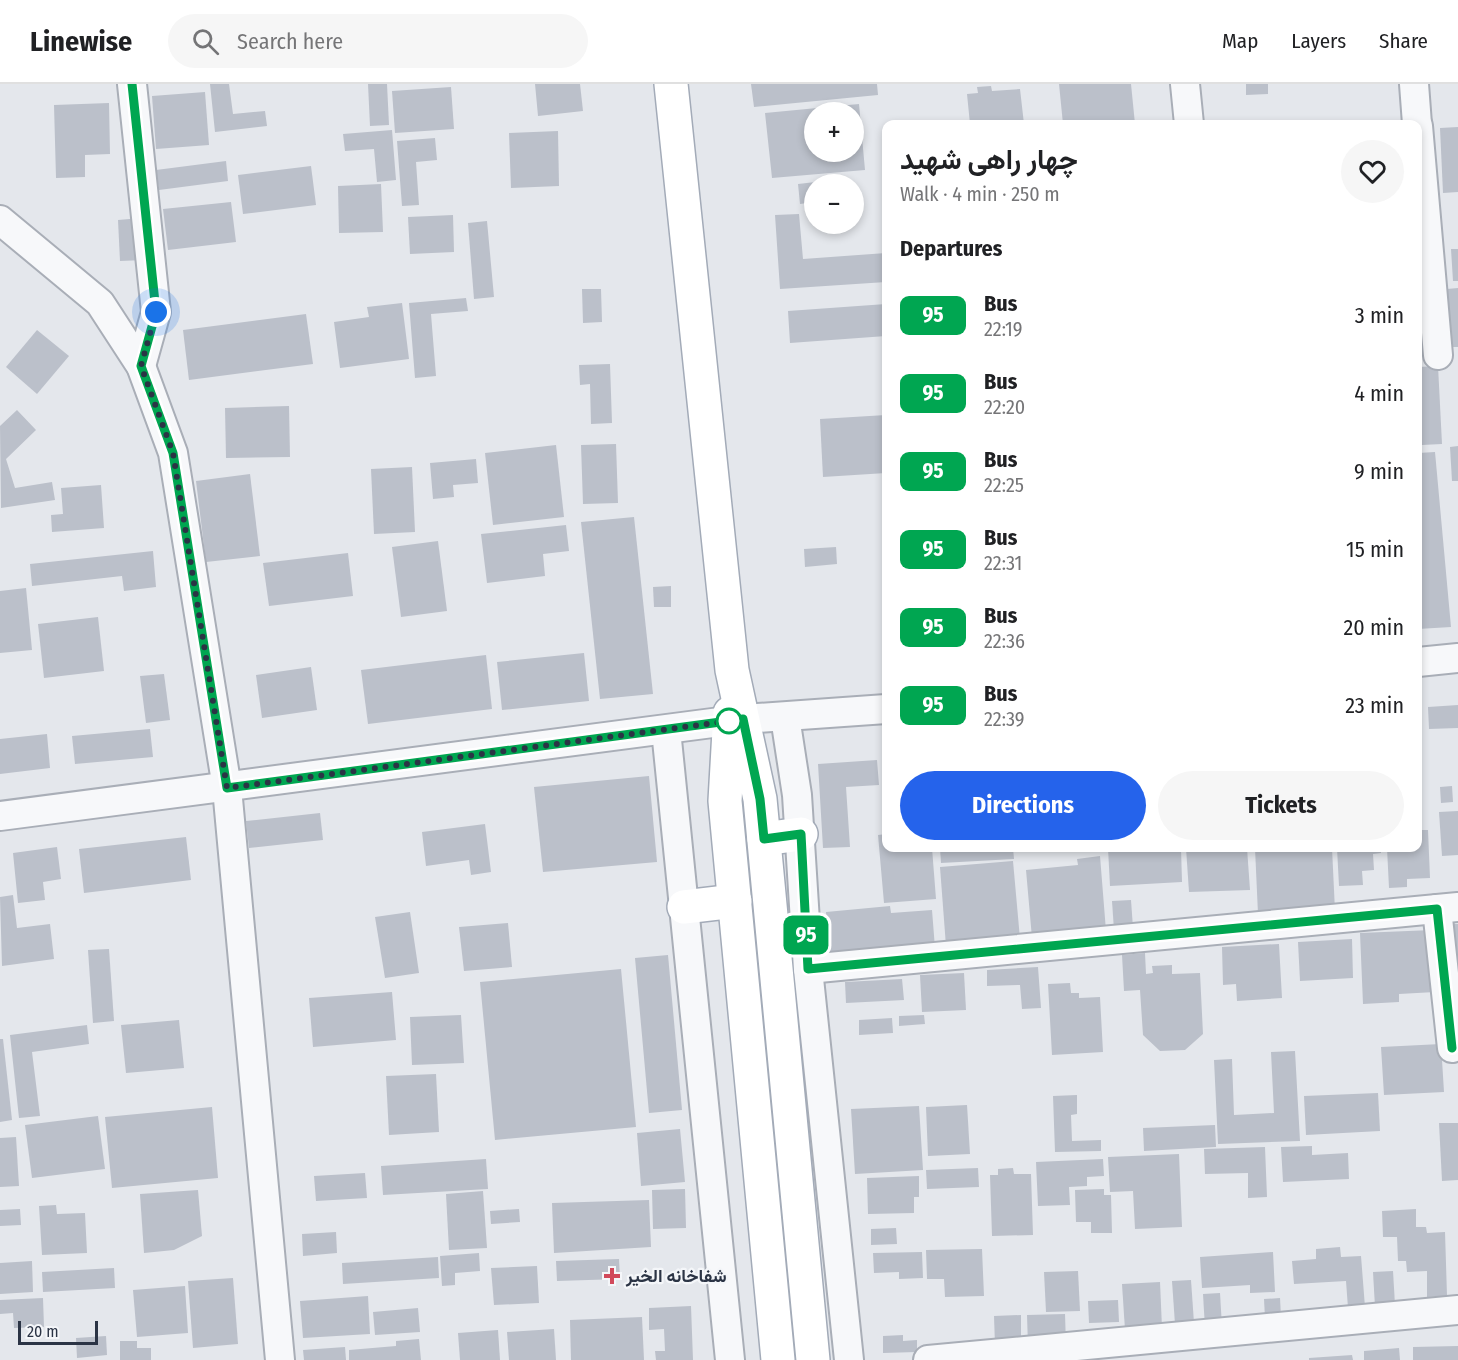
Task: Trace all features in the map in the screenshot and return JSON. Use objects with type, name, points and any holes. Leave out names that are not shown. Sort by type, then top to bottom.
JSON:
[{"type":"main road","points":[[671,84],[732,670],[736,720],[725,801],[778,1360]]},
{"type":"main road","points":[[736,720],[760,799],[813,1360]]},
{"type":"main road","points":[[764,839],[801,834]]},
{"type":"main road","points":[[684,907],[735,901]]},
{"type":"street","points":[[132,84],[156,312],[141,366]]},
{"type":"street","points":[[1185,84],[1188,120]]},
{"type":"street","points":[[1414,84],[1417,120]]},
{"type":"street","points":[[1422,180],[1438,355]]},
{"type":"street","points":[[0,220],[100,303],[141,366],[173,453],[227,788],[280,1360]]},
{"type":"street","points":[[1422,662],[1458,658]]},
{"type":"street","points":[[0,816],[736,720],[882,709]]},
{"type":"street","points":[[785,717],[801,834],[808,969],[849,1360]]},
{"type":"street","points":[[666,730],[730,1360]]},
{"type":"street","points":[[808,969],[1448,908],[1452,1048]]},
{"type":"street","points":[[928,1360],[1458,1310]]},
{"type":"building","points":[[210,84],[229,84],[233,114],[265,111],[267,126],[215,132]]},
{"type":"building","points":[[368,84],[387,84],[389,125],[370,126]]},
{"type":"building","points":[[535,84],[580,84],[583,111],[538,116]]},
{"type":"building","points":[[751,84],[877,84],[878,95],[754,107]]},
{"type":"building","points":[[1059,84],[1131,84],[1135,120],[1063,120]]},
{"type":"building","points":[[1246,84],[1268,84],[1268,94],[1246,95]]},
{"type":"building","points":[[991,86],[992,91],[1020,89],[1024,120],[970,120],[967,94],[978,93],[977,87]]},
{"type":"building","points":[[451,87],[454,129],[395,133],[392,91]]},
{"type":"building","points":[[205,92],[209,145],[156,149],[152,96]]},
{"type":"building","points":[[109,103],[110,154],[85,155],[85,177],[56,178],[54,105]]},
{"type":"building","points":[[804,109],[804,162],[864,162],[864,159],[865,170],[772,178],[765,113]]},
{"type":"building","points":[[1458,127],[1458,192],[1443,193],[1440,128]]},
{"type":"building","points":[[392,130],[396,180],[377,182],[374,149],[345,151],[343,134]]},
{"type":"building","points":[[558,131],[559,186],[511,188],[509,133]]},
{"type":"building","points":[[435,138],[437,160],[416,162],[419,205],[402,206],[397,141]]},
{"type":"building","points":[[226,161],[228,181],[159,190],[156,170]]},
{"type":"building","points":[[311,166],[316,205],[243,214],[238,175]]},
{"type":"building","points":[[804,183],[804,203],[800,204],[798,184]]},
{"type":"building","points":[[381,184],[383,232],[339,233],[338,186]]},
{"type":"building","points":[[231,202],[236,242],[168,250],[163,209]]},
{"type":"building","points":[[799,214],[803,259],[882,253],[882,282],[780,289],[775,215]]},
{"type":"building","points":[[453,215],[454,252],[410,254],[408,217]]},
{"type":"building","points":[[141,218],[144,260],[120,261],[118,220]]},
{"type":"building","points":[[487,221],[494,297],[474,299],[468,223]]},
{"type":"building","points":[[1451,249],[1458,249],[1458,281],[1453,281]]},
{"type":"building","points":[[1458,288],[1458,347],[1450,347],[1447,289]]},
{"type":"building","points":[[582,289],[601,289],[602,322],[583,323]]},
{"type":"building","points":[[1422,294],[1423,294],[1425,337],[1422,337]]},
{"type":"building","points":[[466,298],[468,311],[431,314],[436,376],[415,378],[409,303]]},
{"type":"building","points":[[402,303],[409,359],[340,368],[334,322],[369,317],[367,307]]},
{"type":"building","points":[[882,304],[882,336],[790,343],[788,311]]},
{"type":"building","points":[[306,314],[313,364],[189,380],[183,330]]},
{"type":"building","points":[[37,330],[69,356],[37,394],[6,367]]},
{"type":"building","points":[[610,364],[612,423],[591,424],[590,384],[580,385],[579,365]]},
{"type":"building","points":[[1438,366],[1442,444],[1422,445],[1422,367]]},
{"type":"building","points":[[289,406],[290,457],[226,458],[225,408]]},
{"type":"building","points":[[17,410],[36,430],[6,459],[15,488],[52,482],[55,500],[1,508],[0,426]]},
{"type":"building","points":[[882,415],[882,473],[823,477],[820,419]]},
{"type":"building","points":[[616,444],[618,503],[583,504],[581,445]]},
{"type":"building","points":[[556,445],[564,517],[493,525],[485,453]]},
{"type":"building","points":[[1458,446],[1458,481],[1452,481],[1450,447]]},
{"type":"building","points":[[1435,452],[1451,627],[1422,629],[1422,453]]},
{"type":"building","points":[[476,459],[478,483],[453,485],[454,497],[433,499],[430,463]]},
{"type":"building","points":[[412,467],[415,532],[374,534],[371,469]]},
{"type":"building","points":[[250,474],[260,556],[206,562],[196,481]]},
{"type":"building","points":[[101,485],[104,528],[52,532],[51,515],[63,514],[61,488]]},
{"type":"building","points":[[634,517],[653,694],[600,699],[581,522]]},
{"type":"building","points":[[566,525],[569,551],[543,554],[545,576],[487,583],[481,534]]},
{"type":"building","points":[[438,541],[447,611],[401,617],[392,547]]},
{"type":"building","points":[[836,547],[837,564],[805,567],[804,549]]},
{"type":"building","points":[[153,551],[156,587],[124,591],[122,576],[32,586],[30,564]]},
{"type":"building","points":[[348,553],[353,596],[269,606],[263,563]]},
{"type":"building","points":[[671,586],[671,607],[654,607],[653,587]]},
{"type":"building","points":[[26,588],[32,650],[0,653],[0,591]]},
{"type":"building","points":[[98,617],[104,671],[44,678],[38,624]]},
{"type":"building","points":[[584,653],[589,701],[502,710],[497,662]]},
{"type":"building","points":[[486,655],[492,709],[368,724],[361,670]]},
{"type":"building","points":[[311,667],[317,710],[262,718],[256,675]]},
{"type":"building","points":[[164,674],[170,720],[146,723],[140,676]]},
{"type":"building","points":[[1458,705],[1458,728],[1429,729],[1428,707]]},
{"type":"building","points":[[150,729],[153,757],[75,764],[72,736]]},
{"type":"building","points":[[47,734],[50,768],[0,774],[0,739]]},
{"type":"building","points":[[877,760],[879,785],[846,787],[850,847],[823,848],[818,764]]},
{"type":"building","points":[[649,776],[657,862],[543,872],[534,787]]},
{"type":"building","points":[[1452,786],[1453,802],[1441,803],[1440,787]]},
{"type":"building","points":[[1458,811],[1458,855],[1442,856],[1439,812]]},
{"type":"building","points":[[320,813],[323,840],[249,848],[246,821]]},
{"type":"building","points":[[485,824],[491,872],[471,875],[469,860],[426,866],[422,832]]},
{"type":"building","points":[[1422,830],[1428,830],[1430,878],[1407,879],[1407,887],[1389,888],[1387,852],[1422,852]]},
{"type":"building","points":[[882,834],[882,852],[932,852],[936,899],[884,903],[878,835]]},
{"type":"building","points":[[186,837],[191,880],[84,893],[79,849]]},
{"type":"building","points":[[57,847],[61,879],[43,882],[45,900],[18,903],[13,853]]},
{"type":"building","points":[[940,852],[1013,852],[1014,859],[941,863]]},
{"type":"building","points":[[1108,852],[1181,852],[1182,882],[1110,886]]},
{"type":"building","points":[[1186,852],[1247,852],[1250,890],[1189,892]]},
{"type":"building","points":[[1255,852],[1332,852],[1335,911],[1258,914]]},
{"type":"building","points":[[1337,852],[1381,852],[1373,854],[1374,870],[1362,871],[1363,885],[1339,886]]},
{"type":"building","points":[[1100,856],[1106,931],[1032,938],[1026,870],[1078,865],[1077,859]]},
{"type":"building","points":[[1013,861],[1020,939],[946,946],[940,867]]},
{"type":"building","points":[[13,895],[17,928],[50,924],[54,959],[2,966],[0,897]]},
{"type":"building","points":[[1131,900],[1133,928],[1114,930],[1112,901]]},
{"type":"building","points":[[890,906],[891,913],[932,910],[935,948],[829,957],[826,912]]},
{"type":"building","points":[[410,912],[419,973],[385,978],[375,917]]},
{"type":"building","points":[[508,923],[512,967],[464,971],[459,927]]},
{"type":"building","points":[[1446,924],[1458,924],[1458,981]]},
{"type":"building","points":[[1432,930],[1435,992],[1399,994],[1399,1002],[1363,1004],[1360,933]]},
{"type":"building","points":[[1352,939],[1353,978],[1300,981],[1298,942]]},
{"type":"building","points":[[1279,944],[1282,998],[1237,1001],[1236,984],[1223,985],[1222,947]]},
{"type":"building","points":[[109,949],[114,1021],[93,1023],[88,950]]},
{"type":"building","points":[[1145,953],[1146,974],[1153,973],[1152,966],[1172,965],[1172,974],[1200,973],[1203,1034],[1185,1050],[1160,1051],[1143,1035],[1140,990],[1124,991],[1122,955]]},
{"type":"building","points":[[668,955],[682,1110],[649,1113],[635,958]]},
{"type":"building","points":[[1038,967],[1041,1008],[1022,1009],[1020,985],[987,986],[987,970]]},
{"type":"building","points":[[621,969],[636,1127],[495,1140],[480,982]]},
{"type":"building","points":[[964,973],[966,1010],[922,1012],[920,975]]},
{"type":"building","points":[[902,979],[904,1000],[846,1003],[845,982]]},
{"type":"building","points":[[1070,983],[1071,993],[1079,993],[1079,998],[1100,997],[1103,1052],[1052,1055],[1048,984]]},
{"type":"building","points":[[392,992],[396,1040],[313,1047],[309,998]]},
{"type":"building","points":[[461,1015],[464,1063],[412,1065],[410,1017]]},
{"type":"building","points":[[924,1015],[925,1024],[899,1026],[899,1016]]},
{"type":"building","points":[[892,1018],[893,1033],[859,1035],[859,1020]]},
{"type":"building","points":[[179,1020],[184,1068],[126,1073],[121,1025]]},
{"type":"building","points":[[87,1025],[89,1044],[32,1052],[40,1116],[19,1118],[10,1035]]},
{"type":"building","points":[[0,1039],[3,1039],[12,1120],[0,1122]]},
{"type":"building","points":[[1441,1044],[1444,1092],[1384,1095],[1381,1047]]},
{"type":"building","points":[[1295,1051],[1300,1141],[1218,1144],[1214,1060],[1232,1059],[1234,1115],[1274,1113],[1271,1052]]},
{"type":"building","points":[[436,1074],[439,1132],[389,1135],[386,1076]]},
{"type":"building","points":[[1378,1093],[1380,1131],[1306,1135],[1304,1096]]},
{"type":"building","points":[[1077,1095],[1077,1114],[1071,1115],[1072,1141],[1101,1140],[1101,1151],[1055,1152],[1053,1096]]},
{"type":"building","points":[[967,1105],[970,1154],[928,1156],[926,1107]]},
{"type":"building","points":[[919,1106],[923,1170],[855,1174],[851,1109]]},
{"type":"building","points":[[212,1107],[218,1178],[112,1188],[105,1117]]},
{"type":"building","points":[[98,1116],[105,1169],[32,1178],[25,1125]]},
{"type":"building","points":[[1439,1123],[1458,1123],[1458,1180],[1442,1181]]},
{"type":"building","points":[[1215,1125],[1216,1147],[1144,1151],[1143,1128]]},
{"type":"building","points":[[680,1129],[685,1182],[641,1186],[637,1133]]},
{"type":"building","points":[[16,1137],[19,1186],[0,1187],[0,1138]]},
{"type":"building","points":[[1312,1146],[1312,1155],[1348,1153],[1349,1179],[1283,1182],[1281,1147]]},
{"type":"building","points":[[1265,1147],[1267,1197],[1248,1198],[1248,1173],[1205,1174],[1204,1149]]},
{"type":"building","points":[[1179,1154],[1182,1227],[1135,1229],[1133,1191],[1110,1192],[1108,1157]]},
{"type":"building","points":[[486,1159],[488,1189],[383,1195],[381,1166]]},
{"type":"building","points":[[1103,1159],[1104,1176],[1087,1177],[1087,1186],[1069,1187],[1070,1205],[1038,1206],[1036,1162]]},
{"type":"building","points":[[978,1168],[979,1187],[927,1189],[926,1170]]},
{"type":"building","points":[[1013,1168],[1014,1174],[1031,1174],[1033,1235],[992,1236],[990,1175],[998,1175],[998,1169]]},
{"type":"building","points":[[365,1173],[367,1198],[316,1201],[314,1176]]},
{"type":"building","points":[[919,1176],[919,1197],[914,1197],[914,1213],[868,1214],[867,1178]]},
{"type":"building","points":[[685,1189],[686,1228],[653,1229],[652,1190]]},
{"type":"building","points":[[1104,1189],[1104,1195],[1111,1195],[1112,1233],[1091,1233],[1091,1222],[1076,1222],[1075,1190]]},
{"type":"building","points":[[198,1190],[202,1236],[174,1250],[144,1253],[140,1194]]},
{"type":"building","points":[[483,1191],[487,1248],[449,1250],[446,1194]]},
{"type":"building","points":[[649,1200],[651,1247],[554,1253],[552,1203]]},
{"type":"building","points":[[56,1205],[57,1214],[85,1213],[87,1253],[42,1255],[39,1206]]},
{"type":"building","points":[[20,1209],[21,1225],[0,1226],[0,1210]]},
{"type":"building","points":[[519,1209],[520,1222],[491,1224],[490,1211]]},
{"type":"building","points":[[1416,1209],[1416,1227],[1426,1227],[1427,1233],[1445,1232],[1447,1296],[1427,1297],[1427,1271],[1407,1272],[1406,1261],[1398,1261],[1397,1237],[1383,1237],[1382,1211]]},
{"type":"building","points":[[896,1228],[897,1244],[871,1245],[871,1229]]},
{"type":"building","points":[[336,1232],[337,1253],[303,1256],[302,1234]]},
{"type":"building","points":[[1340,1247],[1341,1257],[1361,1256],[1365,1307],[1348,1308],[1346,1281],[1294,1284],[1292,1261],[1316,1259],[1316,1249]]},
{"type":"building","points":[[982,1249],[984,1296],[945,1297],[944,1279],[927,1279],[926,1250]]},
{"type":"building","points":[[922,1252],[923,1278],[899,1279],[899,1272],[874,1273],[873,1253]]},
{"type":"building","points":[[1273,1252],[1275,1292],[1250,1293],[1250,1285],[1202,1288],[1200,1257]]},
{"type":"building","points":[[479,1253],[480,1271],[455,1273],[455,1285],[442,1286],[440,1256]]},
{"type":"building","points":[[438,1257],[439,1278],[343,1284],[342,1263]]},
{"type":"building","points":[[619,1259],[620,1279],[557,1281],[556,1261]]},
{"type":"building","points":[[32,1261],[33,1292],[0,1294],[0,1263]]},
{"type":"building","points":[[537,1266],[539,1303],[494,1305],[491,1268]]},
{"type":"building","points":[[114,1268],[115,1288],[43,1292],[42,1272]]},
{"type":"building","points":[[1078,1271],[1080,1311],[1046,1312],[1044,1272]]},
{"type":"building","points":[[1393,1271],[1395,1305],[1375,1307],[1373,1272]]},
{"type":"building","points":[[233,1278],[238,1344],[193,1348],[188,1281]]},
{"type":"building","points":[[1191,1280],[1194,1323],[1175,1324],[1172,1281]]},
{"type":"building","points":[[1160,1282],[1162,1328],[1125,1330],[1122,1284]]},
{"type":"building","points":[[185,1286],[188,1333],[137,1337],[133,1290]]},
{"type":"building","points":[[1220,1293],[1222,1327],[1205,1328],[1203,1294]]},
{"type":"building","points":[[368,1296],[370,1334],[303,1338],[300,1301]]},
{"type":"building","points":[[43,1298],[44,1327],[14,1328],[13,1313],[0,1314],[0,1300]]},
{"type":"building","points":[[1280,1298],[1281,1317],[1265,1318],[1264,1299]]},
{"type":"building","points":[[1118,1300],[1119,1322],[1089,1323],[1088,1301]]},
{"type":"building","points":[[691,1306],[693,1360],[656,1360],[655,1351],[665,1351],[664,1329],[649,1330],[649,1308]]},
{"type":"building","points":[[418,1308],[420,1332],[375,1335],[373,1312]]},
{"type":"building","points":[[1065,1314],[1066,1345],[1028,1347],[1027,1315]]},
{"type":"building","points":[[1021,1315],[1021,1344],[995,1345],[994,1316]]},
{"type":"building","points":[[642,1317],[644,1360],[571,1360],[570,1320]]},
{"type":"building","points":[[554,1329],[556,1360],[509,1360],[507,1332]]},
{"type":"building","points":[[498,1330],[500,1360],[460,1360],[458,1333]]},
{"type":"building","points":[[903,1335],[903,1341],[917,1340],[917,1352],[883,1353],[883,1336]]},
{"type":"building","points":[[106,1336],[107,1355],[77,1358],[76,1338]]},
{"type":"building","points":[[419,1339],[421,1360],[349,1360],[349,1350],[396,1346],[396,1341]]},
{"type":"building","points":[[120,1341],[137,1341],[137,1348],[151,1348],[151,1360],[120,1360]]},
{"type":"building","points":[[1458,1346],[1458,1360],[1413,1360],[1413,1347]]},
{"type":"building","points":[[345,1347],[346,1360],[304,1360],[303,1350]]},
{"type":"building","points":[[1399,1348],[1400,1360],[1364,1360],[1364,1351]]},
{"type":"building","points":[[1352,1355],[1353,1360],[1309,1360],[1309,1358]]},
{"type":"bus line","name":"95","points":[[132,84],[156,312],[141,366],[173,453],[227,788],[743,719],[760,799],[764,839],[801,834],[808,969],[1437,909],[1452,1048]]},
{"type":"place","name":"شفاخانه الخیر","points":[[612,1276]]},
{"type":"route","points":[[156,312],[141,366],[173,453],[227,788],[729,721]]}]
